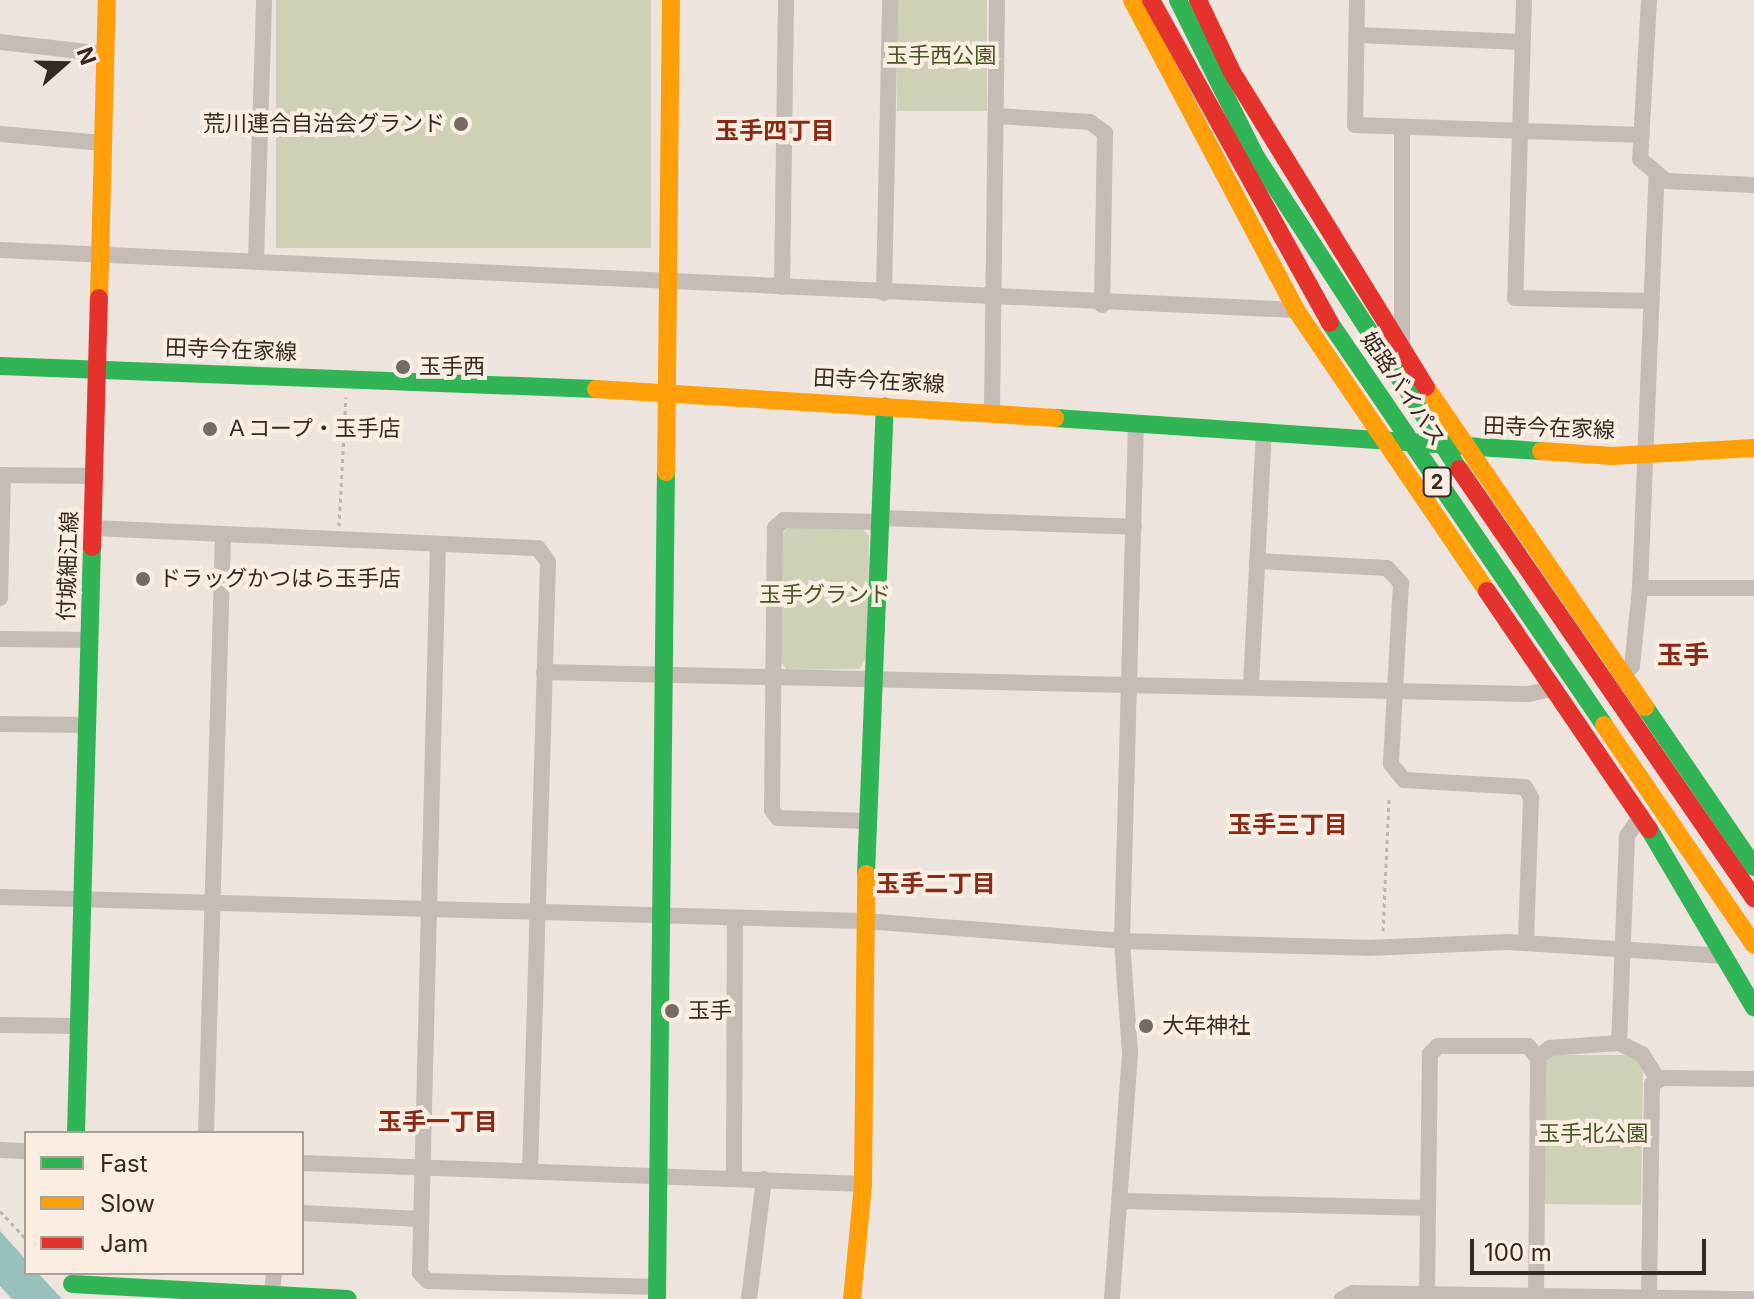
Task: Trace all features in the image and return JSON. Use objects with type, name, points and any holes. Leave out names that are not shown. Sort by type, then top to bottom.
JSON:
[{"type":"main road","name":"付城細江線","points":[[76,1131],[107,0]]},
{"type":"main road","points":[[657,1293],[671,0]]},
{"type":"main road","points":[[1132,0],[1230,198],[1296,310],[1380,441],[1555,688],[1641,816],[1754,1007]]},
{"type":"main road","name":"姫路バイパス","points":[[1151,0],[1298,276],[1754,945]]},
{"type":"main road","name":"姫路バイパス","points":[[1178,0],[1256,157],[1349,310],[1754,898]]},
{"type":"main road","points":[[1198,0],[1273,142],[1402,350],[1466,449],[1754,867]]},
{"type":"main road","name":"田寺今在家線","points":[[0,366],[665,392],[992,412],[1466,449],[1643,455],[1754,448]]},
{"type":"main road","points":[[852,1299],[863,1184],[864,921],[885,406]]},
{"type":"main road","points":[[72,1285],[200,1281],[235,1295],[273,1282],[348,1299]]},
{"type":"street","points":[[256,259],[264,0]]},
{"type":"street","points":[[782,287],[786,0]]},
{"type":"street","points":[[884,293],[890,0]]},
{"type":"street","points":[[992,412],[996,299],[997,0]]},
{"type":"street","points":[[1357,0],[1355,125],[1642,135]]},
{"type":"street","points":[[1524,0],[1517,131],[1515,298],[1649,301]]},
{"type":"street","points":[[1649,0],[1640,159],[1666,181],[1754,185]]},
{"type":"street","points":[[1357,35],[1522,42]]},
{"type":"street","points":[[0,42],[106,54]]},
{"type":"street","points":[[997,116],[1090,122],[1105,133],[1102,305]]},
{"type":"street","points":[[1402,127],[1402,350]]},
{"type":"street","points":[[0,134],[103,143]]},
{"type":"street","points":[[1624,675],[1632,666],[1640,588],[1649,301],[1657,173]]},
{"type":"street","points":[[0,250],[256,259],[1102,305],[1296,310]]},
{"type":"street","points":[[1112,1299],[1122,1201],[1130,1053],[1122,941],[1136,423]]},
{"type":"street","points":[[1251,685],[1264,432]]},
{"type":"street","points":[[0,598],[2,475],[94,476]]},
{"type":"street","points":[[868,821],[778,818],[772,810],[775,528],[784,520],[1134,527]]},
{"type":"street","points":[[93,528],[223,537],[538,548],[548,562],[530,1172]]},
{"type":"street","points":[[206,1131],[223,537]]},
{"type":"street","points":[[438,545],[420,1273],[428,1281],[657,1293]]},
{"type":"street","points":[[1257,561],[1387,568],[1401,583],[1394,690],[1395,774],[1515,782],[1531,798],[1526,943]]},
{"type":"street","points":[[1640,588],[1754,588]]},
{"type":"street","points":[[0,639],[90,640]]},
{"type":"street","points":[[544,672],[1128,681],[1529,694],[1555,688]]},
{"type":"street","points":[[0,724],[87,725]]},
{"type":"street","points":[[1619,1043],[1627,836],[1641,816]]},
{"type":"street","points":[[0,897],[661,919],[864,921],[1122,941],[1382,947],[1526,943],[1725,956]]},
{"type":"street","points":[[734,1178],[735,920]]},
{"type":"street","points":[[0,1025],[79,1026]]},
{"type":"street","points":[[1538,1058],[1550,1048],[1619,1043],[1642,1054],[1658,1080]]},
{"type":"street","points":[[1427,1294],[1430,1054],[1438,1046],[1528,1046],[1538,1058],[1536,1297]]},
{"type":"street","points":[[1649,1298],[1652,1084],[1658,1080],[1754,1079]]},
{"type":"street","points":[[0,1150],[24,1151]]},
{"type":"street","points":[[304,1163],[863,1184]]},
{"type":"street","points":[[749,1299],[764,1179]]},
{"type":"street","points":[[1122,1201],[1428,1208]]},
{"type":"street","points":[[304,1213],[420,1219]]},
{"type":"street","points":[[1342,1299],[1427,1294],[1754,1299]]},
{"type":"path","points":[[338,541],[346,393]]},
{"type":"path","points":[[1382,947],[1389,797]]},
{"type":"path","points":[[0,1211],[24,1237]]},
{"type":"green space","name":"荒川連合自治会グランド","points":[[276,0],[651,0],[651,248],[276,248]]},
{"type":"green space","name":"玉手西公園","points":[[897,0],[987,0],[987,111],[897,111]]},
{"type":"green space","name":"玉手グランド","points":[[789,527],[861,528],[869,535],[868,654],[860,669],[787,670],[781,662],[782,533]]},
{"type":"green space","name":"玉手北公園","points":[[1554,1055],[1630,1055],[1643,1064],[1641,1205],[1544,1204],[1546,1062]]},
{"type":"water","points":[[0,1231],[24,1258],[24,1275],[40,1275],[62,1299],[12,1299],[0,1286]]},
{"type":"traffic: fast","points":[[1178,0],[1256,157],[1459,469]]},
{"type":"traffic: fast","points":[[1330,323],[1604,725]]},
{"type":"traffic: fast","points":[[0,366],[596,389]]},
{"type":"traffic: fast","points":[[866,874],[885,406]]},
{"type":"traffic: fast","points":[[1055,418],[1541,451]]},
{"type":"traffic: fast","points":[[657,1299],[666,472]]},
{"type":"traffic: fast","points":[[76,1131],[92,547]]},
{"type":"traffic: fast","points":[[1645,707],[1754,867]]},
{"type":"traffic: fast","points":[[1649,829],[1754,1007]]},
{"type":"traffic: fast","points":[[72,1284],[348,1299]]},
{"type":"traffic: slow","points":[[99,298],[107,0]]},
{"type":"traffic: slow","points":[[666,472],[671,0]]},
{"type":"traffic: slow","points":[[1132,0],[1296,310],[1487,591]]},
{"type":"traffic: slow","points":[[1426,387],[1645,707]]},
{"type":"traffic: slow","points":[[596,389],[1055,418]]},
{"type":"traffic: slow","points":[[1541,451],[1612,456],[1754,448]]},
{"type":"traffic: slow","points":[[1604,725],[1754,945]]},
{"type":"traffic: slow","points":[[852,1299],[863,1184],[866,874]]},
{"type":"traffic: jam","points":[[1151,0],[1330,323]]},
{"type":"traffic: jam","points":[[1198,0],[1232,72],[1426,387]]},
{"type":"traffic: jam","points":[[92,547],[99,298]]},
{"type":"traffic: jam","points":[[1459,469],[1754,898]]},
{"type":"traffic: jam","points":[[1487,591],[1649,829]]},
{"type":"place","name":"荒川連合自治会グランド","points":[[461,124]]},
{"type":"place","name":"玉手西","points":[[403,367]]},
{"type":"place","name":"Ａコープ・玉手店","points":[[210,429]]},
{"type":"place","name":"ドラッグかつはら玉手店","points":[[143,579]]},
{"type":"place","name":"玉手","points":[[672,1011]]},
{"type":"place","name":"大年神社","points":[[1146,1026]]},
{"type":"district","name":"玉手四丁目","points":[[775,131]]},
{"type":"district","name":"玉手","points":[[1683,655]]},
{"type":"district","name":"玉手三丁目","points":[[1288,825]]},
{"type":"district","name":"玉手二丁目","points":[[936,884]]},
{"type":"district","name":"玉手一丁目","points":[[438,1122]]}]
